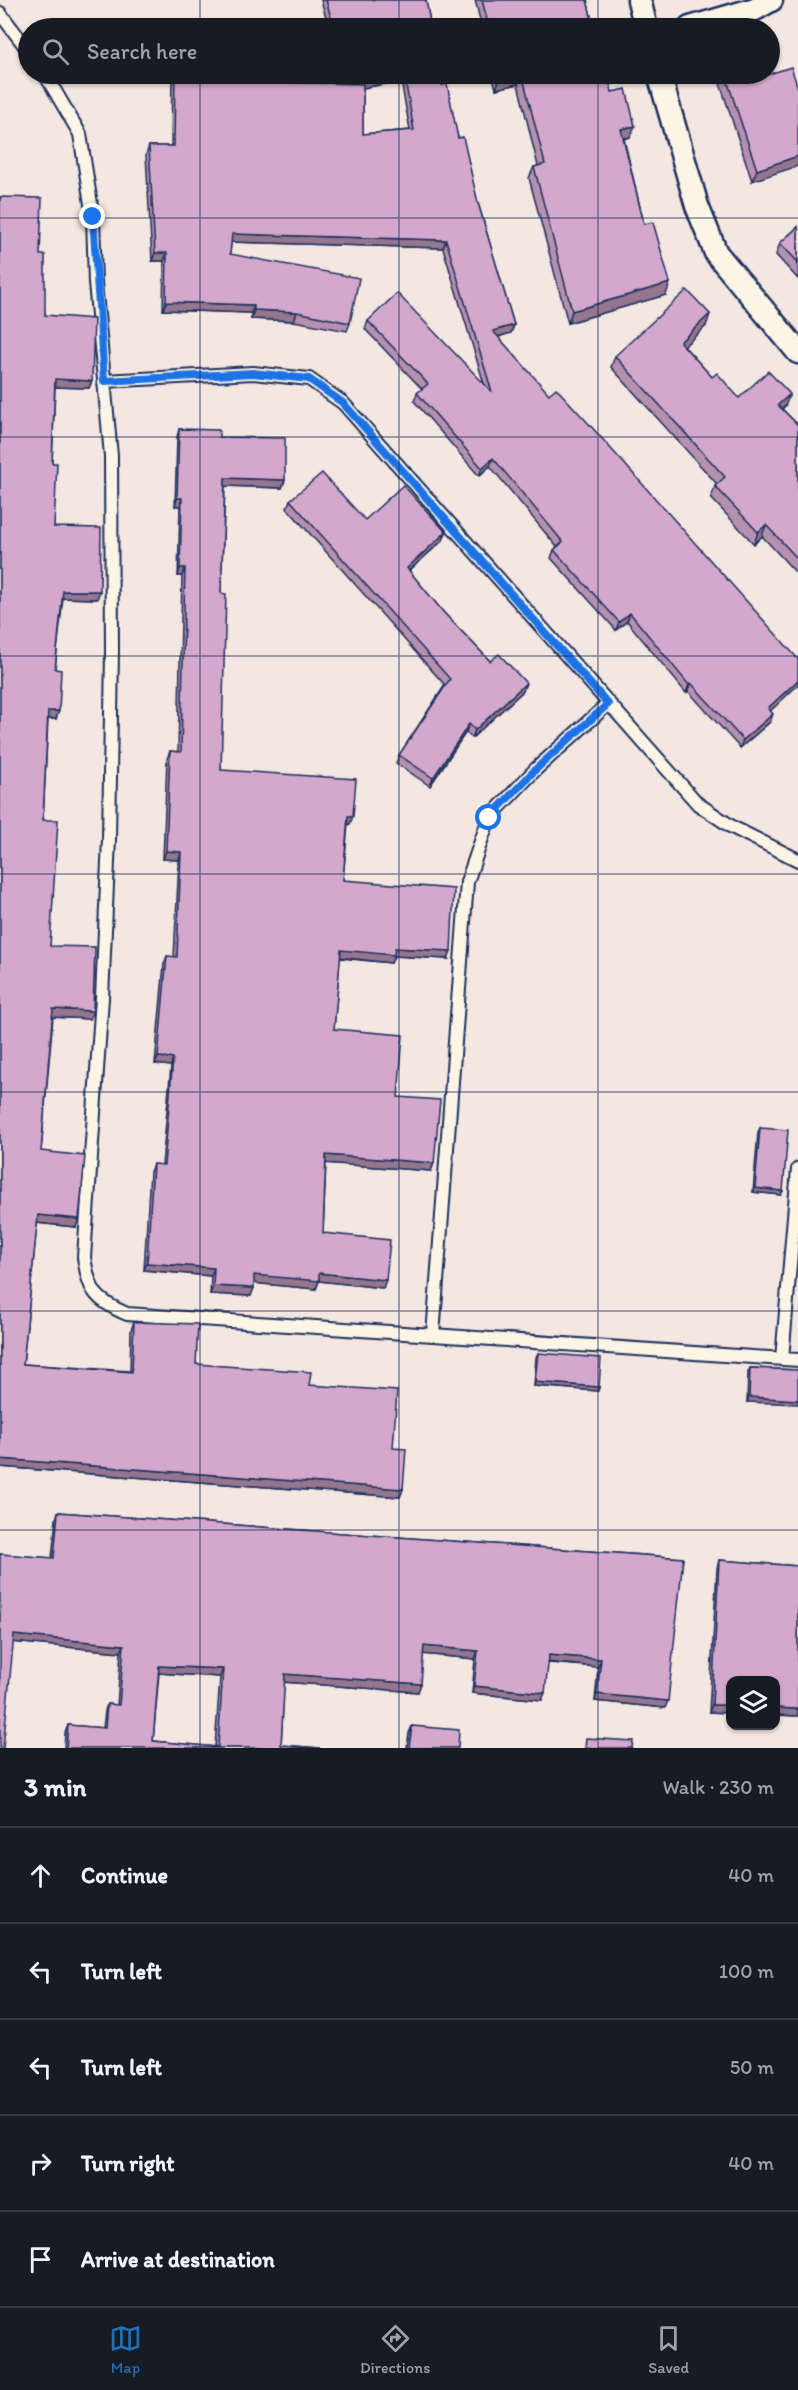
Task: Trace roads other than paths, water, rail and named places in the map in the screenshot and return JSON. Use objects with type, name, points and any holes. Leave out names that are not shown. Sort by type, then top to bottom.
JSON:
[{"type":"street","points":[[639,0],[644,18]]},
{"type":"street","points":[[724,18],[755,9],[771,0]]},
{"type":"street","points":[[662,84],[697,206],[716,253],[798,352]]},
{"type":"lane","points":[[0,13],[18,37]]},
{"type":"lane","points":[[51,84],[80,134],[93,217],[111,456],[112,664],[102,998],[84,1257],[88,1285],[108,1306],[127,1314],[798,1360]]},
{"type":"lane","points":[[104,381],[253,373],[309,379],[343,403],[698,804],[732,827],[798,860]]},
{"type":"lane","points":[[433,1335],[469,873],[489,818],[536,769],[608,704]]},
{"type":"lane","points":[[782,1359],[798,1169]]}]
